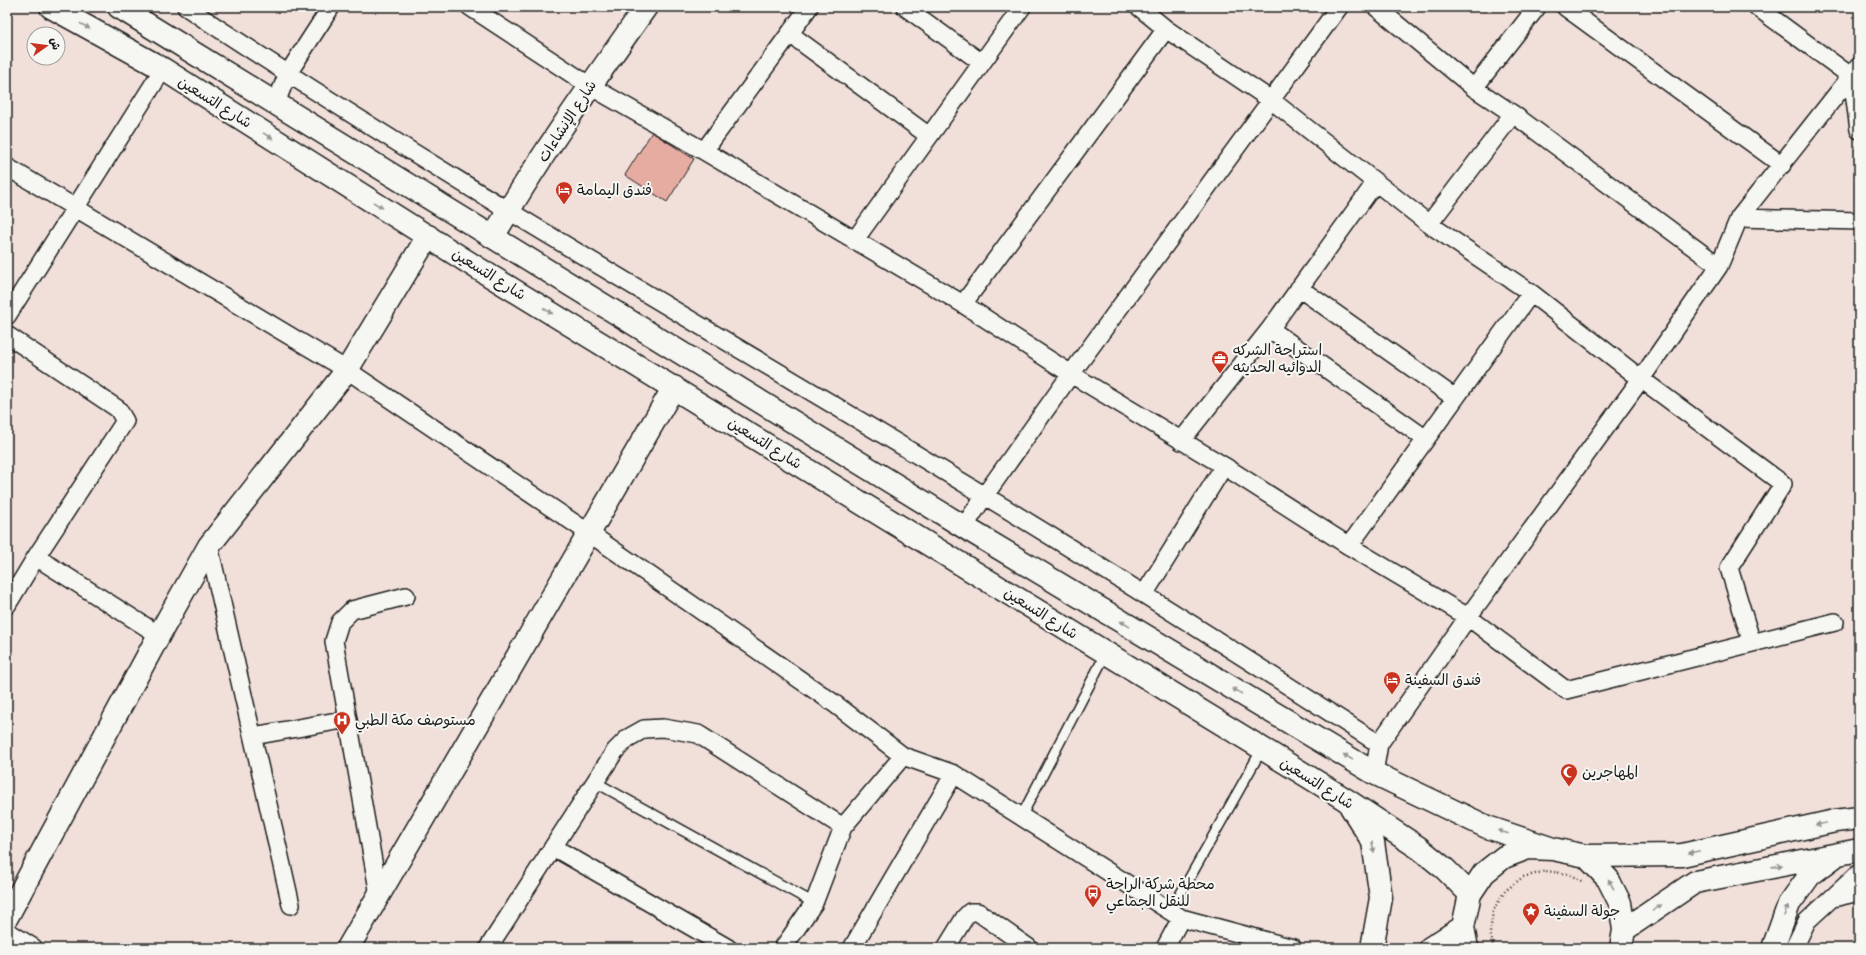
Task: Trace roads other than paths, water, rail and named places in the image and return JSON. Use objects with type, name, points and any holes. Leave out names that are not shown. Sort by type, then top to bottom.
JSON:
[{"type":"main road","name":"شارع التسعين","points":[[50,7],[163,69],[479,269],[1348,801],[1418,848],[1445,870],[1470,894]]},
{"type":"main road","name":"شارع التسعين","points":[[119,7],[964,527],[1374,773],[1487,827],[1553,849]]},
{"type":"main road","name":"شارع الإنشاءات","points":[[479,269],[493,237],[508,210],[590,86],[646,7]]},
{"type":"main road","points":[[7,917],[159,635],[209,546],[347,370],[428,236]]},
{"type":"main road","points":[[348,948],[674,387]]},
{"type":"main road","points":[[1348,801],[1373,842],[1381,898],[1372,948]]},
{"type":"main road","points":[[1467,948],[1463,927],[1470,894],[1484,873],[1504,857],[1528,848],[1553,849],[1586,856],[1682,855],[1835,821],[1859,818]]},
{"type":"main road","points":[[1623,939],[1695,882],[1859,850]]},
{"type":"main road","points":[[1773,948],[1789,904],[1810,875],[1837,854]]},
{"type":"main road","points":[[1586,856],[1608,879],[1620,903],[1623,939]]},
{"type":"main road","points":[[1430,948],[1463,927]]},
{"type":"street","points":[[186,7],[288,75],[508,210],[985,495],[1144,593],[1378,744]]},
{"type":"street","points":[[276,103],[288,75],[331,7]]},
{"type":"street","points":[[470,7],[590,86],[704,151],[963,304],[1071,374],[1224,466],[1349,546],[1468,617],[1566,690],[1835,622]]},
{"type":"street","points":[[704,151],[809,7]]},
{"type":"street","points":[[905,7],[982,63]]},
{"type":"street","points":[[854,241],[1022,7]]},
{"type":"street","points":[[1138,7],[1166,29],[1271,100],[1429,224],[1531,293],[1641,379],[1783,484],[1729,568],[1752,642]]},
{"type":"street","points":[[964,527],[1071,374],[1339,7]]},
{"type":"street","points":[[1376,7],[1474,88],[1513,114],[1719,266]]},
{"type":"street","points":[[1474,88],[1537,7]]},
{"type":"street","points":[[1565,7],[1782,165]]},
{"type":"street","points":[[1757,7],[1855,71]]},
{"type":"street","points":[[963,304],[1166,29]]},
{"type":"street","points":[[790,34],[929,136]]},
{"type":"street","points":[[7,316],[76,209],[163,69]]},
{"type":"street","points":[[1374,773],[1378,744],[1468,617],[1641,379],[1719,266],[1739,218],[1855,71]]},
{"type":"street","points":[[1855,71],[1859,130]]},
{"type":"street","points":[[1429,224],[1513,114]]},
{"type":"street","points":[[7,167],[347,370],[589,533],[835,704],[903,756],[954,774],[1176,914],[1293,948]]},
{"type":"street","points":[[1181,441],[1270,329],[1375,183]]},
{"type":"street","points":[[1739,218],[1859,221]]},
{"type":"street","points":[[1299,288],[1455,398]]},
{"type":"street","points":[[1349,546],[1531,293]]},
{"type":"street","points":[[1270,329],[1426,439]]},
{"type":"street","points":[[7,335],[118,408],[125,421],[36,557],[7,605]]},
{"type":"street","points":[[1144,593],[1224,466]]},
{"type":"street","points":[[209,546],[291,905]]},
{"type":"street","points":[[36,557],[159,635]]},
{"type":"street","points":[[380,895],[334,641],[340,622],[352,610],[406,596]]},
{"type":"street","points":[[253,736],[348,719]]},
{"type":"street","points":[[488,948],[615,751],[628,738],[644,728],[663,728],[698,734],[843,827]]},
{"type":"street","points":[[783,948],[814,903],[843,827],[903,756]]},
{"type":"street","points":[[852,948],[954,774]]},
{"type":"street","points":[[553,847],[728,948]]},
{"type":"street","points":[[1794,948],[1806,921],[1859,874]]},
{"type":"street","points":[[1833,898],[1859,892]]},
{"type":"street","points":[[946,948],[965,917],[970,912],[978,912],[1029,948]]},
{"type":"street","points":[[1165,948],[1176,914]]},
{"type":"street","points":[[7,930],[34,948]]},
{"type":"lane","points":[[1021,817],[1106,653]]},
{"type":"lane","points":[[1176,914],[1262,749]]},
{"type":"lane","points":[[596,782],[814,903]]},
{"type":"place","name":"فندق اليمامة","points":[[564,205]]},
{"type":"place","name":"استراحة الشركه الدوائيه الحديثه","points":[[1220,374]]},
{"type":"place","name":"فندق السفينة","points":[[1392,695]]},
{"type":"place","name":"مستوصف مكة الطبي","points":[[342,735]]},
{"type":"place","name":"المهاجرين","points":[[1569,787]]},
{"type":"place","name":"محطة شركة الراحة للنقل الجماعي","points":[[1093,908]]},
{"type":"place","name":"جولة السفينة","points":[[1531,926]]}]
